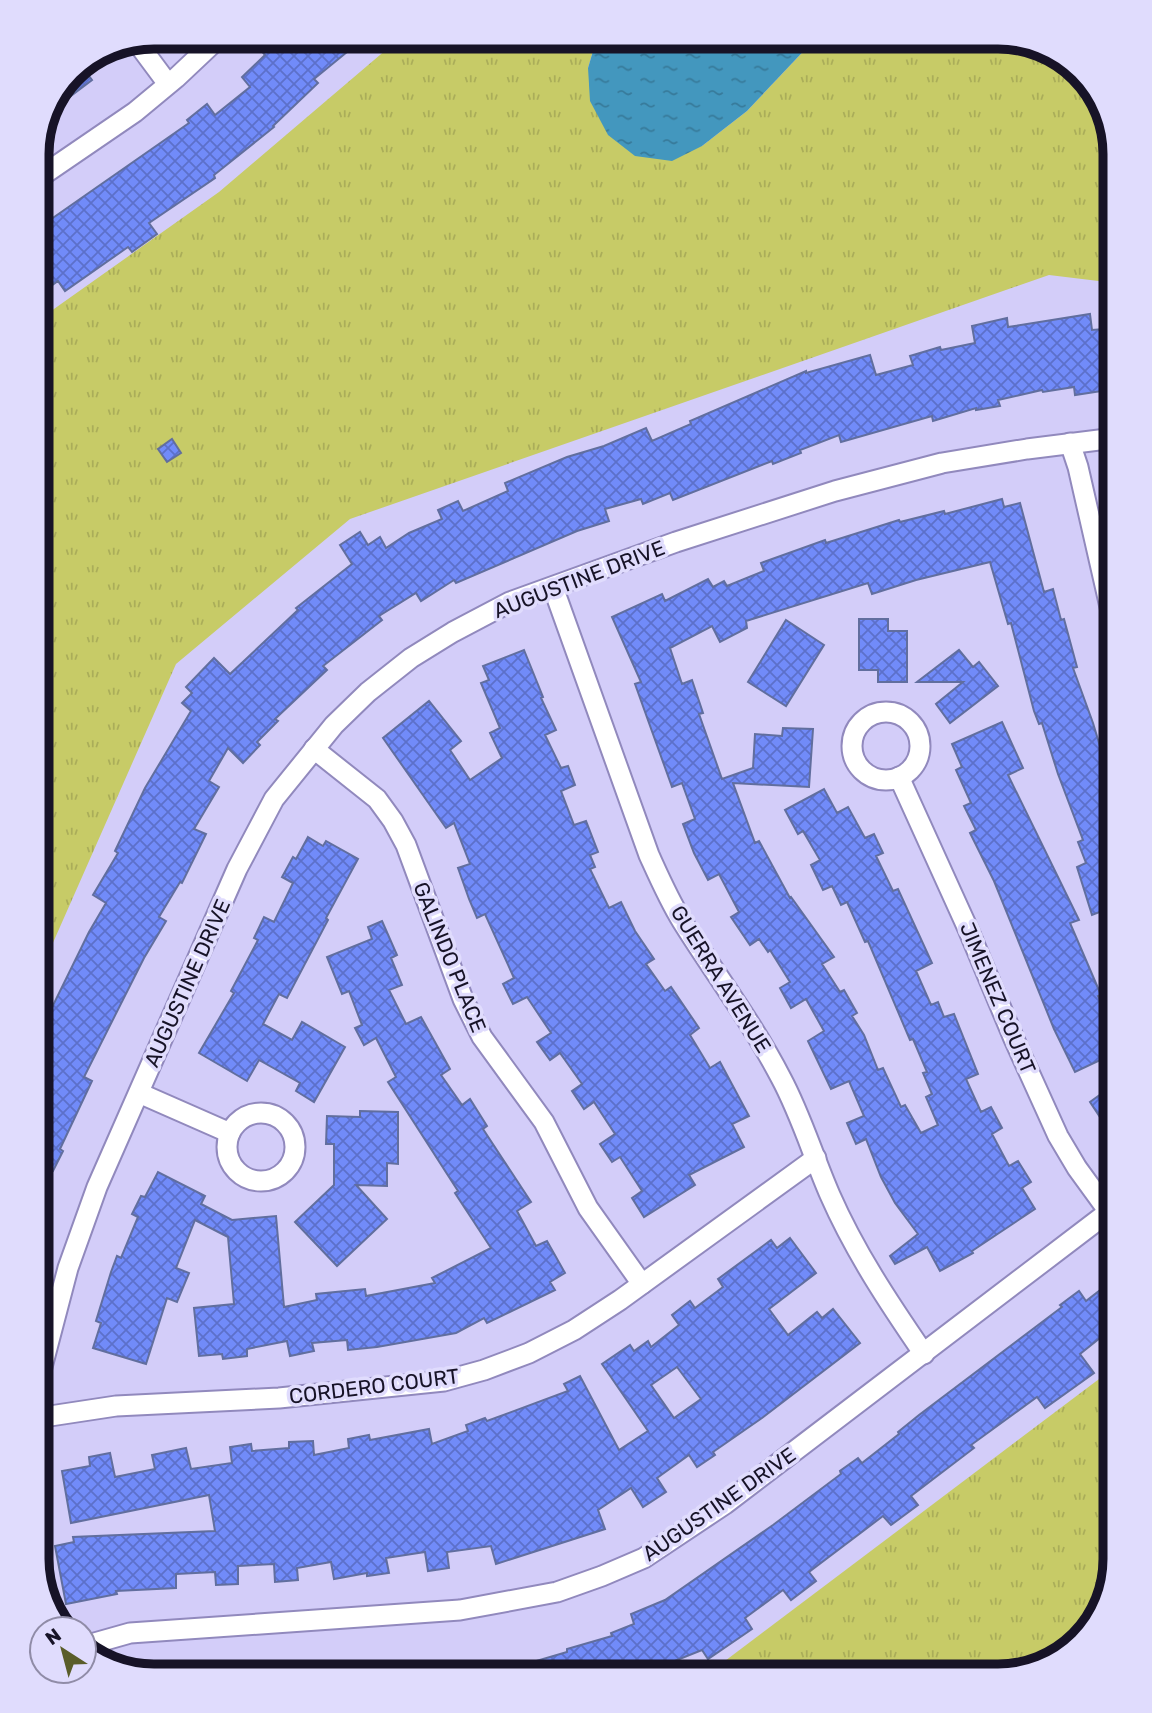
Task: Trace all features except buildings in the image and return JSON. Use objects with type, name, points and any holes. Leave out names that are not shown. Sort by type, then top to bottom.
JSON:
[{"type":"street","points":[[49,171],[135,112],[207,49]]},
{"type":"street","points":[[143,50],[168,84]]},
{"type":"street","name":"AUGUSTINE DRIVE","points":[[49,1340],[68,1268],[97,1187],[256,829],[274,799],[314,749],[368,692],[411,658],[510,602],[676,542],[835,491],[942,463],[1103,439]]},
{"type":"street","points":[[1070,443],[1103,576]]},
{"type":"street","name":"GUERRA AVENUE","points":[[553,587],[649,855],[682,921],[762,1041],[783,1081],[829,1194],[873,1280],[924,1354]]},
{"type":"street","name":"GALINDO PLACE","points":[[314,749],[377,799],[393,821],[406,845],[463,999],[482,1037],[544,1122],[588,1208],[642,1284]]},
{"type":"street","name":"JIMENEZ COURT","points":[[899,777],[1058,1136],[1077,1168],[1103,1198]]},
{"type":"street","points":[[139,1093],[230,1133]]},
{"type":"street","name":"CORDERO COURT","points":[[49,1416],[116,1406],[279,1398],[444,1381],[484,1370],[529,1353],[573,1330],[642,1284],[816,1158]]},
{"type":"street","name":"AUGUSTINE DRIVE","points":[[98,1642],[130,1633],[460,1610],[557,1592],[602,1576],[644,1558],[686,1532],[1103,1216]]},
{"type":"green space","points":[[387,49],[594,49],[588,68],[702,146],[747,111],[806,49],[1004,49],[1038,57],[1062,71],[1081,90],[1099,127],[1103,154],[1103,282],[1049,275],[350,519],[176,664],[49,952],[49,312],[219,192]]},
{"type":"green space","points":[[1103,1376],[1102,1572],[1089,1611],[1062,1642],[1038,1656],[998,1664],[721,1664]]},
{"type":"water","points":[[594,49],[806,49],[747,111],[702,146],[672,161],[635,156],[608,135],[590,101],[588,68]]}]
